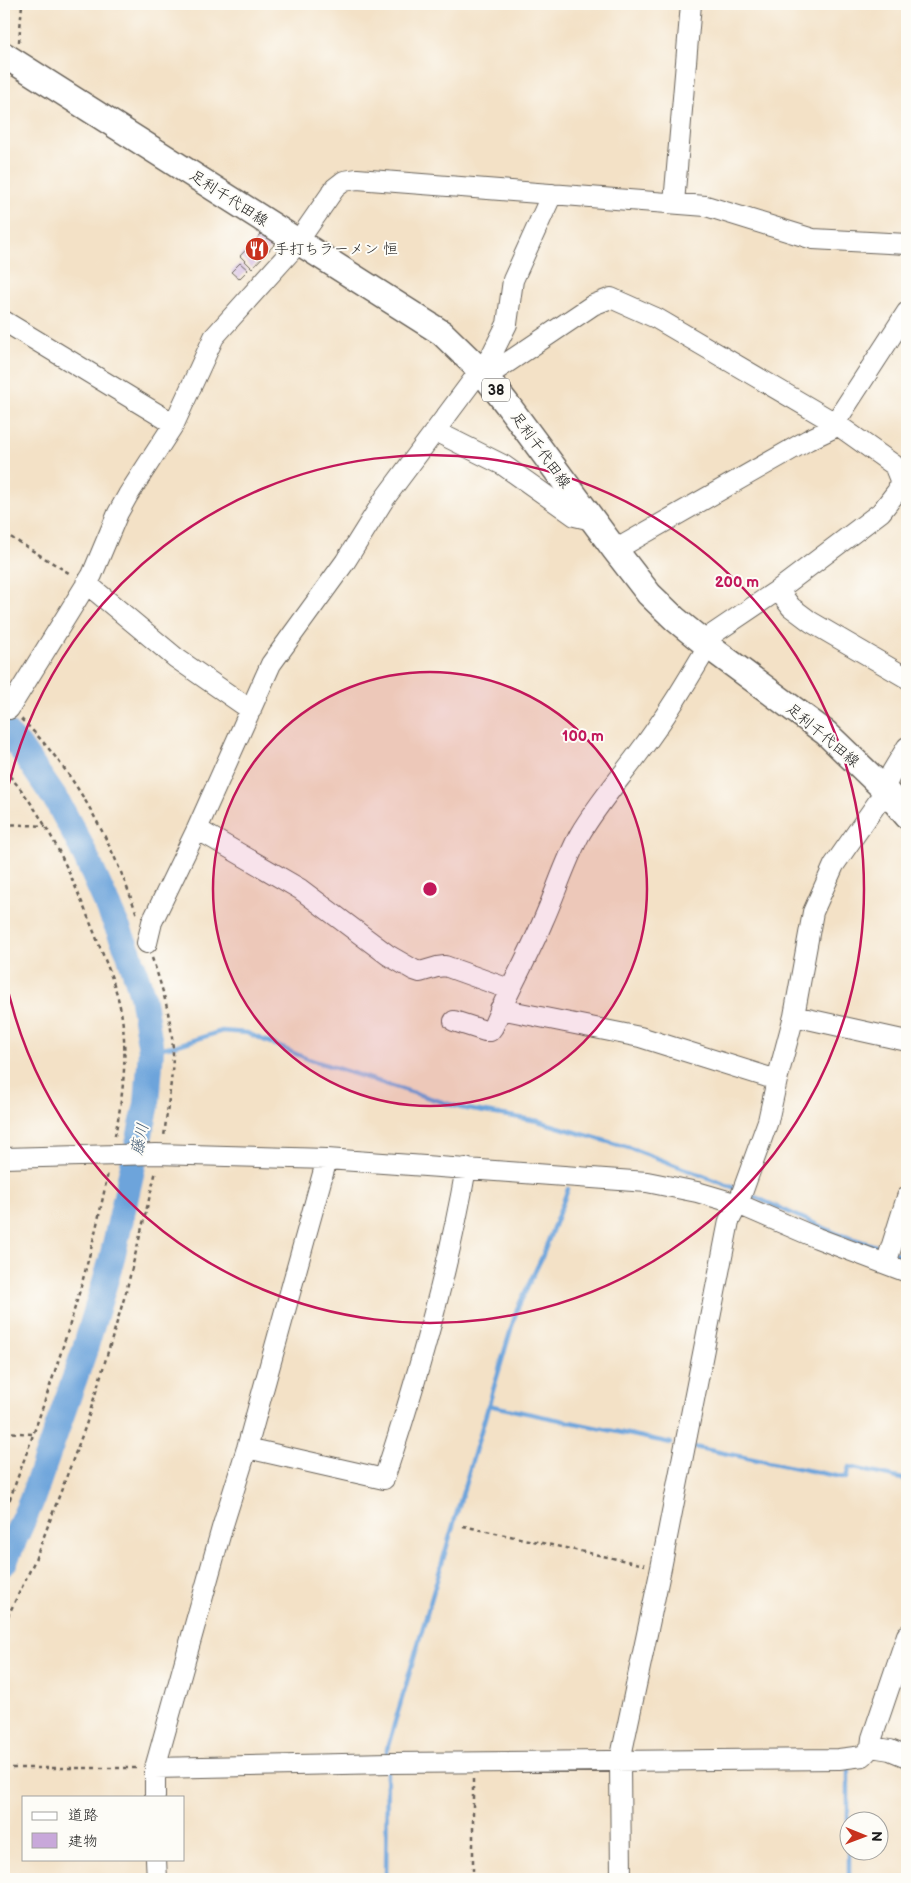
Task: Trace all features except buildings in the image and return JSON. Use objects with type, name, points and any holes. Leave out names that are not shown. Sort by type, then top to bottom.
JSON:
[{"type":"main road","name":"足利千代田線","points":[[10,59],[442,333],[483,374],[650,594],[675,619],[706,645],[826,733],[885,790],[907,816]]},
{"type":"street","points":[[674,203],[691,4]]},
{"type":"street","points":[[9,709],[92,575],[118,513],[174,424],[214,337],[292,250],[336,188],[344,181],[357,179],[706,206],[813,239],[907,244]]},
{"type":"street","points":[[147,944],[152,922],[277,654],[345,562],[386,498],[435,431],[483,374],[508,324],[513,280],[552,194]]},
{"type":"street","points":[[454,1021],[490,1031],[493,1027],[509,989],[543,922],[560,876],[580,836],[617,780],[662,720],[713,634],[778,590],[881,512],[903,492],[894,466],[835,422],[656,318],[611,298],[593,305],[483,374]]},
{"type":"street","points":[[615,550],[808,440],[831,429],[907,312]]},
{"type":"street","points":[[4,321],[174,424]]},
{"type":"street","points":[[435,431],[503,464],[575,516],[592,520]]},
{"type":"street","points":[[86,583],[176,658],[251,710]]},
{"type":"street","points":[[778,590],[791,607],[811,622],[907,678]]},
{"type":"street","points":[[621,1879],[620,1761],[661,1568],[729,1221],[738,1204],[768,1122],[794,1016],[813,912],[834,865],[878,802],[892,772],[907,748]]},
{"type":"street","points":[[197,829],[300,889],[388,955],[414,970],[420,972],[445,966],[509,989]]},
{"type":"street","points":[[500,1009],[640,1037],[777,1080]]},
{"type":"street","points":[[794,1016],[907,1041]]},
{"type":"street","points":[[4,1158],[159,1154],[327,1159],[647,1182],[697,1192],[738,1204],[817,1238],[907,1272]]},
{"type":"street","points":[[155,1796],[155,1768],[222,1528],[247,1448],[327,1159]]},
{"type":"street","points":[[247,1448],[384,1479],[409,1404],[458,1210],[466,1168]]},
{"type":"street","points":[[886,1264],[907,1197]]},
{"type":"street","points":[[155,1768],[473,1762],[839,1759],[863,1756],[871,1748],[872,1738],[907,1635]]},
{"type":"street","points":[[871,1748],[890,1750],[907,1757]]},
{"type":"street","points":[[156,1860],[156,1879]]},
{"type":"path","points":[[10,59],[22,4]]},
{"type":"path","points":[[4,533],[86,583]]},
{"type":"path","points":[[9,709],[33,731],[72,780],[98,823],[138,917]]},
{"type":"path","points":[[4,770],[27,797],[46,826],[74,884],[120,1002],[125,1046],[125,1072],[113,1154],[80,1294],[4,1515]]},
{"type":"path","points":[[4,824],[46,826]]},
{"type":"path","points":[[4,1624],[35,1560],[86,1426],[126,1292],[159,1154],[172,1075],[173,1054],[159,977],[147,944]]},
{"type":"path","points":[[4,1432],[33,1434]]},
{"type":"path","points":[[463,1526],[661,1568]]},
{"type":"path","points":[[473,1762],[473,1879]]},
{"type":"path","points":[[4,1768],[155,1768]]},
{"type":"waterway","name":"藤川","points":[[4,731],[19,746],[58,803],[81,846],[129,953],[142,995],[151,1050],[147,1104],[111,1262],[84,1352],[31,1502],[4,1563]]},
{"type":"waterway","points":[[151,1050],[178,1045],[222,1031],[247,1033],[308,1059],[461,1108],[538,1121],[636,1150],[737,1189]]},
{"type":"waterway","points":[[387,1759],[387,1749],[517,1309],[542,1257],[568,1189]]},
{"type":"waterway","points":[[746,1193],[838,1234],[885,1249]]},
{"type":"waterway","points":[[895,1253],[907,1257]]},
{"type":"waterway","points":[[488,1405],[671,1443]]},
{"type":"waterway","points":[[694,1447],[846,1478],[849,1467],[907,1480]]},
{"type":"waterway","points":[[386,1879],[387,1769]]},
{"type":"waterway","points":[[848,1769],[848,1810]]},
{"type":"waterway","points":[[849,1860],[849,1879]]},
{"type":"place","name":"手打ちラーメン 恒","points":[[257,249]]}]
